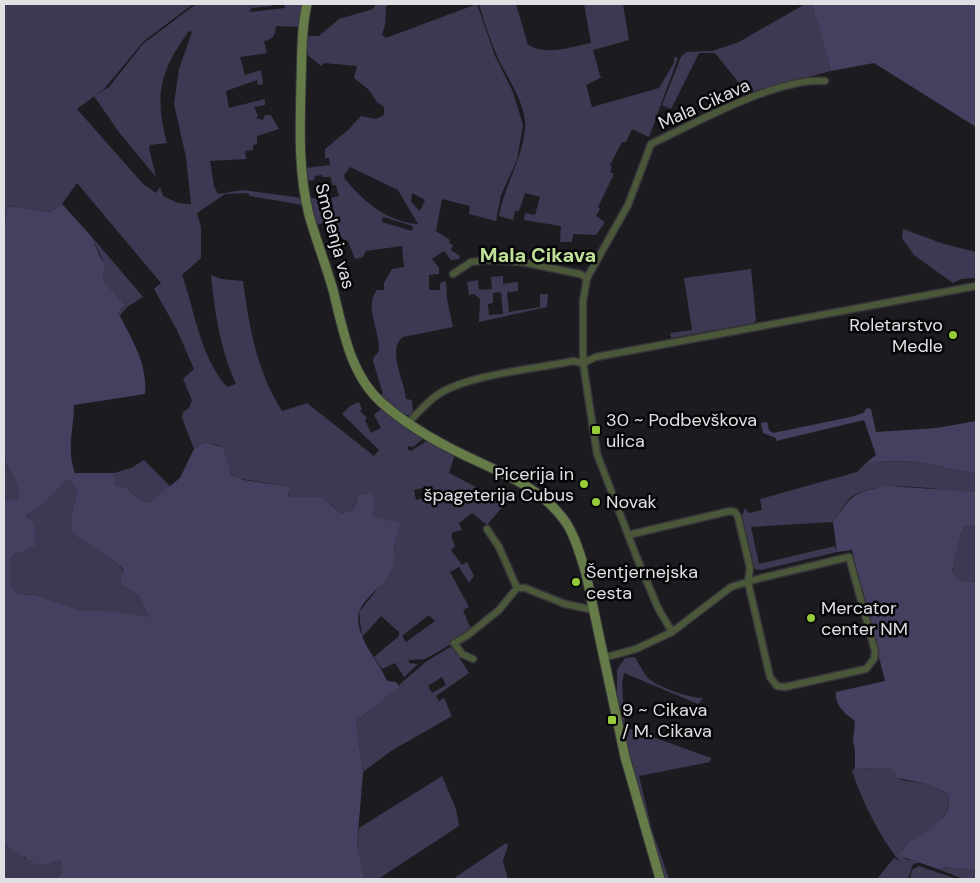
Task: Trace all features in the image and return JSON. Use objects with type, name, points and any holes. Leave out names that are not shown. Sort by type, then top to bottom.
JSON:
[{"type":"main road","name":"Smolenja vas","points":[[307,4],[303,25],[300,148],[309,215],[350,354],[358,372],[368,389],[408,423]]},
{"type":"main road","points":[[408,423],[449,448],[509,476],[553,508],[567,524],[577,545],[594,610],[627,766],[660,879]]},
{"type":"street","name":"Mala Cikava","points":[[672,632],[658,608],[597,454],[583,363],[583,301],[588,278],[624,214],[651,144],[712,114],[784,86],[812,80],[825,82]]},
{"type":"street","points":[[453,274],[471,262],[507,260],[580,274],[588,278]]},
{"type":"street","points":[[408,423],[426,404],[451,388],[481,378],[573,361],[583,363],[596,357],[976,286]]},
{"type":"street","points":[[603,658],[636,649],[672,632],[725,592],[748,582],[849,557],[875,651],[874,659],[866,669],[785,687],[777,686],[770,677],[748,582],[750,568],[738,517],[735,512],[730,510],[628,535]]},
{"type":"street","points":[[487,529],[499,547],[517,588]]},
{"type":"street","points":[[517,588],[525,588],[565,604],[594,610]]},
{"type":"street","points":[[473,659],[462,654],[454,643],[468,635],[499,610],[517,588]]},
{"type":"shaded area","points":[[4,4],[193,4],[144,41],[104,89],[97,94],[109,87],[143,44],[196,4],[272,4],[273,6],[251,8],[250,12],[285,8],[284,4],[302,5],[299,27],[276,26],[273,36],[264,41],[267,53],[240,57],[245,75],[261,70],[263,84],[258,85],[257,80],[226,91],[229,108],[265,99],[265,105],[254,107],[258,116],[256,118],[263,120],[265,115],[271,115],[279,129],[257,136],[257,143],[253,146],[253,150],[245,151],[246,159],[210,161],[214,186],[218,194],[243,190],[302,198],[303,205],[250,196],[248,193],[225,194],[197,213],[201,227],[201,258],[182,275],[199,333],[210,362],[218,375],[227,387],[236,384],[230,371],[219,331],[211,275],[221,279],[243,281],[255,349],[266,381],[282,411],[307,403],[374,456],[379,450],[342,414],[350,406],[359,402],[362,409],[360,411],[367,418],[365,420],[371,433],[381,428],[374,415],[381,409],[424,438],[413,447],[408,446],[408,449],[411,451],[428,440],[455,454],[449,473],[506,503],[487,525],[472,513],[459,523],[462,530],[453,532],[451,536],[455,546],[451,550],[462,565],[467,562],[474,576],[469,583],[459,567],[450,572],[469,607],[463,610],[470,627],[483,622],[469,634],[425,659],[409,660],[409,663],[418,664],[404,677],[395,663],[382,669],[374,657],[399,636],[399,632],[381,616],[362,637],[359,612],[391,572],[395,552],[394,544],[371,517],[375,503],[357,499],[353,511],[341,513],[329,503],[312,497],[290,497],[286,486],[236,478],[229,472],[225,450],[220,446],[205,442],[194,449],[182,418],[183,412],[189,408],[192,400],[183,379],[194,369],[177,330],[154,289],[161,283],[77,183],[62,204],[50,212],[9,206],[4,229]],"holes":[[[189,31],[192,32],[179,69],[174,104],[186,157],[191,204],[178,203],[163,196],[160,187],[156,193],[143,184],[77,109],[94,96],[118,131],[156,177],[149,148],[150,145],[167,143],[161,111],[162,84],[166,71],[179,45]],[[427,487],[428,497],[416,500],[414,490]],[[429,615],[435,621],[406,642],[402,636]]]},
{"type":"shaded area","points":[[373,4],[391,4],[386,6],[385,25],[382,35],[386,38],[477,4],[495,56],[513,92],[523,125],[517,160],[501,195],[496,221],[469,214],[470,206],[442,199],[436,231],[450,240],[449,243],[453,245],[451,250],[460,256],[459,259],[451,260],[444,251],[432,259],[439,268],[439,274],[429,275],[429,290],[440,290],[440,283],[446,281],[447,299],[453,327],[403,337],[398,343],[396,358],[406,399],[412,400],[413,412],[411,416],[401,413],[379,397],[383,394],[373,361],[379,348],[372,311],[373,296],[377,290],[384,290],[384,283],[392,269],[404,267],[402,246],[366,251],[363,257],[355,259],[348,241],[339,237],[335,220],[316,225],[309,198],[322,198],[325,214],[334,213],[331,198],[339,196],[336,185],[332,185],[331,177],[322,177],[322,175],[315,176],[314,180],[309,181],[305,171],[306,168],[330,165],[329,158],[325,158],[325,149],[348,130],[361,116],[376,119],[384,115],[384,107],[377,102],[369,90],[354,78],[357,66],[324,63],[321,66],[305,53],[306,36],[319,36],[339,19],[373,9],[375,5]],"holes":[[[350,167],[398,190],[418,224],[386,215],[368,202],[345,179],[344,175]],[[412,193],[425,200],[420,211],[411,202]],[[383,217],[413,226],[412,231],[382,222]]]},
{"type":"shaded area","points":[[479,4],[516,4],[528,45],[543,50],[551,50],[591,43],[584,4],[623,4],[629,40],[593,50],[600,76],[602,77],[586,85],[592,107],[659,88],[674,63],[674,57],[678,58],[649,137],[632,129],[626,142],[622,142],[610,165],[612,167],[610,172],[614,174],[598,207],[600,209],[596,216],[605,222],[596,235],[573,234],[572,242],[560,242],[561,226],[524,220],[525,213],[535,215],[540,197],[525,193],[519,211],[515,211],[513,220],[499,216],[523,141],[525,120],[520,102],[492,44]]},
{"type":"shaded area","points":[[805,4],[812,4],[831,71],[747,93],[715,53],[699,53],[671,109],[662,105],[681,57],[686,52],[712,51],[739,42]]},
{"type":"shaded area","points":[[812,4],[976,4],[976,127],[874,63],[831,71]]},
{"type":"shaded area","points":[[62,204],[92,237],[105,264],[103,280],[125,305],[118,312],[138,352],[144,372],[145,394],[74,405],[71,456],[75,473],[114,473],[114,485],[126,488],[145,503],[150,502],[180,478],[194,449],[205,442],[224,448],[231,475],[244,480],[286,486],[290,488],[288,494],[290,497],[321,497],[341,513],[353,511],[359,495],[372,494],[375,503],[372,517],[400,523],[395,542],[395,560],[392,570],[365,602],[358,618],[365,643],[387,681],[396,682],[400,687],[356,721],[363,772],[357,845],[365,879],[56,879],[62,872],[62,861],[37,865],[4,844],[4,504],[7,501],[16,499],[19,495],[14,477],[4,459],[4,229],[8,206],[50,212]],"holes":[[[65,480],[70,480],[77,491],[71,518],[72,534],[114,561],[124,570],[120,580],[121,585],[139,596],[148,615],[147,617],[106,611],[83,611],[35,595],[18,594],[10,585],[10,561],[12,556],[34,547],[35,530],[27,514],[41,507]]]},
{"type":"shaded area","points":[[903,229],[944,244],[976,252],[976,278],[961,279],[953,283],[914,255],[902,238]]},
{"type":"shaded area","points":[[92,237],[143,297],[127,307],[120,315],[118,312],[125,305],[103,280],[105,265]]},
{"type":"shaded area","points":[[751,269],[756,320],[754,323],[671,338],[670,333],[692,330],[684,278]]},
{"type":"shaded area","points":[[503,276],[503,284],[518,282],[518,291],[507,292],[509,312],[540,307],[540,294],[548,294],[547,307],[479,322],[480,299],[474,294],[469,295],[467,282],[478,280],[479,290],[492,289],[491,277]],"holes":[[[501,292],[503,314],[489,315],[488,304],[493,303],[493,293]]]},
{"type":"shaded area","points":[[867,408],[871,409],[876,432],[937,428],[976,421],[976,474],[914,461],[867,462],[876,455],[864,420],[776,441],[776,438],[763,433],[761,423],[767,422],[769,430],[773,433],[851,417],[863,413]]},
{"type":"shaded area","points":[[4,459],[14,477],[19,495],[16,499],[4,504]]},
{"type":"shaded area","points":[[144,460],[171,487],[150,502],[145,503],[126,488],[114,485],[114,473],[131,468]]},
{"type":"shaded area","points":[[914,461],[976,474],[976,492],[897,486],[881,487],[867,490],[851,497],[833,522],[751,527],[759,564],[835,546],[837,552],[761,570],[755,569],[742,516],[745,508],[749,513],[762,510],[760,499],[857,472],[867,462]]},
{"type":"shaded area","points":[[65,479],[70,480],[77,491],[71,518],[72,534],[114,561],[124,571],[120,580],[121,585],[139,596],[148,615],[147,617],[83,611],[35,595],[18,594],[10,585],[10,561],[12,556],[34,547],[27,514],[41,507]]},
{"type":"shaded area","points":[[889,486],[976,492],[976,526],[964,527],[952,571],[958,580],[976,583],[976,870],[941,867],[941,870],[900,856],[903,849],[930,829],[946,813],[949,804],[947,793],[927,784],[898,778],[893,769],[855,768],[853,741],[855,721],[845,713],[836,697],[836,692],[885,681],[852,550],[837,552],[833,522],[855,495],[868,490]]},
{"type":"shaded area","points":[[976,526],[976,583],[958,580],[952,571],[964,527]]},
{"type":"shaded area","points":[[452,646],[469,673],[436,696],[439,701],[444,698],[452,716],[391,751],[363,772],[356,721],[400,687],[399,685],[427,661]],"holes":[[[442,677],[446,685],[432,693],[428,686]]]},
{"type":"shaded area","points":[[635,657],[644,673],[652,681],[683,694],[703,698],[698,704],[624,673],[622,684],[625,727],[711,758],[710,762],[639,776],[652,830],[669,879],[664,879],[639,796],[617,695],[617,670],[625,658]]},
{"type":"shaded area","points":[[855,768],[893,769],[898,778],[902,780],[927,784],[947,793],[949,802],[942,818],[927,833],[902,849],[905,859],[921,862],[913,864],[908,879],[877,879],[894,858],[900,862],[878,830],[866,807],[852,771]]},
{"type":"shaded area","points":[[442,776],[456,809],[459,826],[378,879],[365,879],[357,845],[359,828]]},
{"type":"shaded area","points":[[506,843],[508,845],[503,861],[508,879],[453,879]]},
{"type":"shaded area","points":[[4,844],[21,853],[24,858],[52,863],[62,861],[62,872],[56,879],[4,879]]},
{"type":"shaded area","points":[[919,866],[957,879],[910,879],[912,870]]},
{"type":"shaded area","points":[[941,867],[976,870],[976,879],[963,879],[941,870]]},
{"type":"place","name":"Roletarstvo Medle","points":[[953,335]]},
{"type":"place","name":"30 ~ Podbevškova ulica","points":[[596,430]]},
{"type":"place","name":"Picerija in špageterija Cubus","points":[[584,484]]},
{"type":"place","name":"Novak","points":[[596,502]]},
{"type":"place","name":"Šentjernejska cesta","points":[[576,582]]},
{"type":"place","name":"Mercator center NM","points":[[811,618]]},
{"type":"place","name":"9 ~ Cikava / M. Cikava","points":[[612,720]]},
{"type":"district","name":"Mala Cikava","points":[[538,255]]}]
